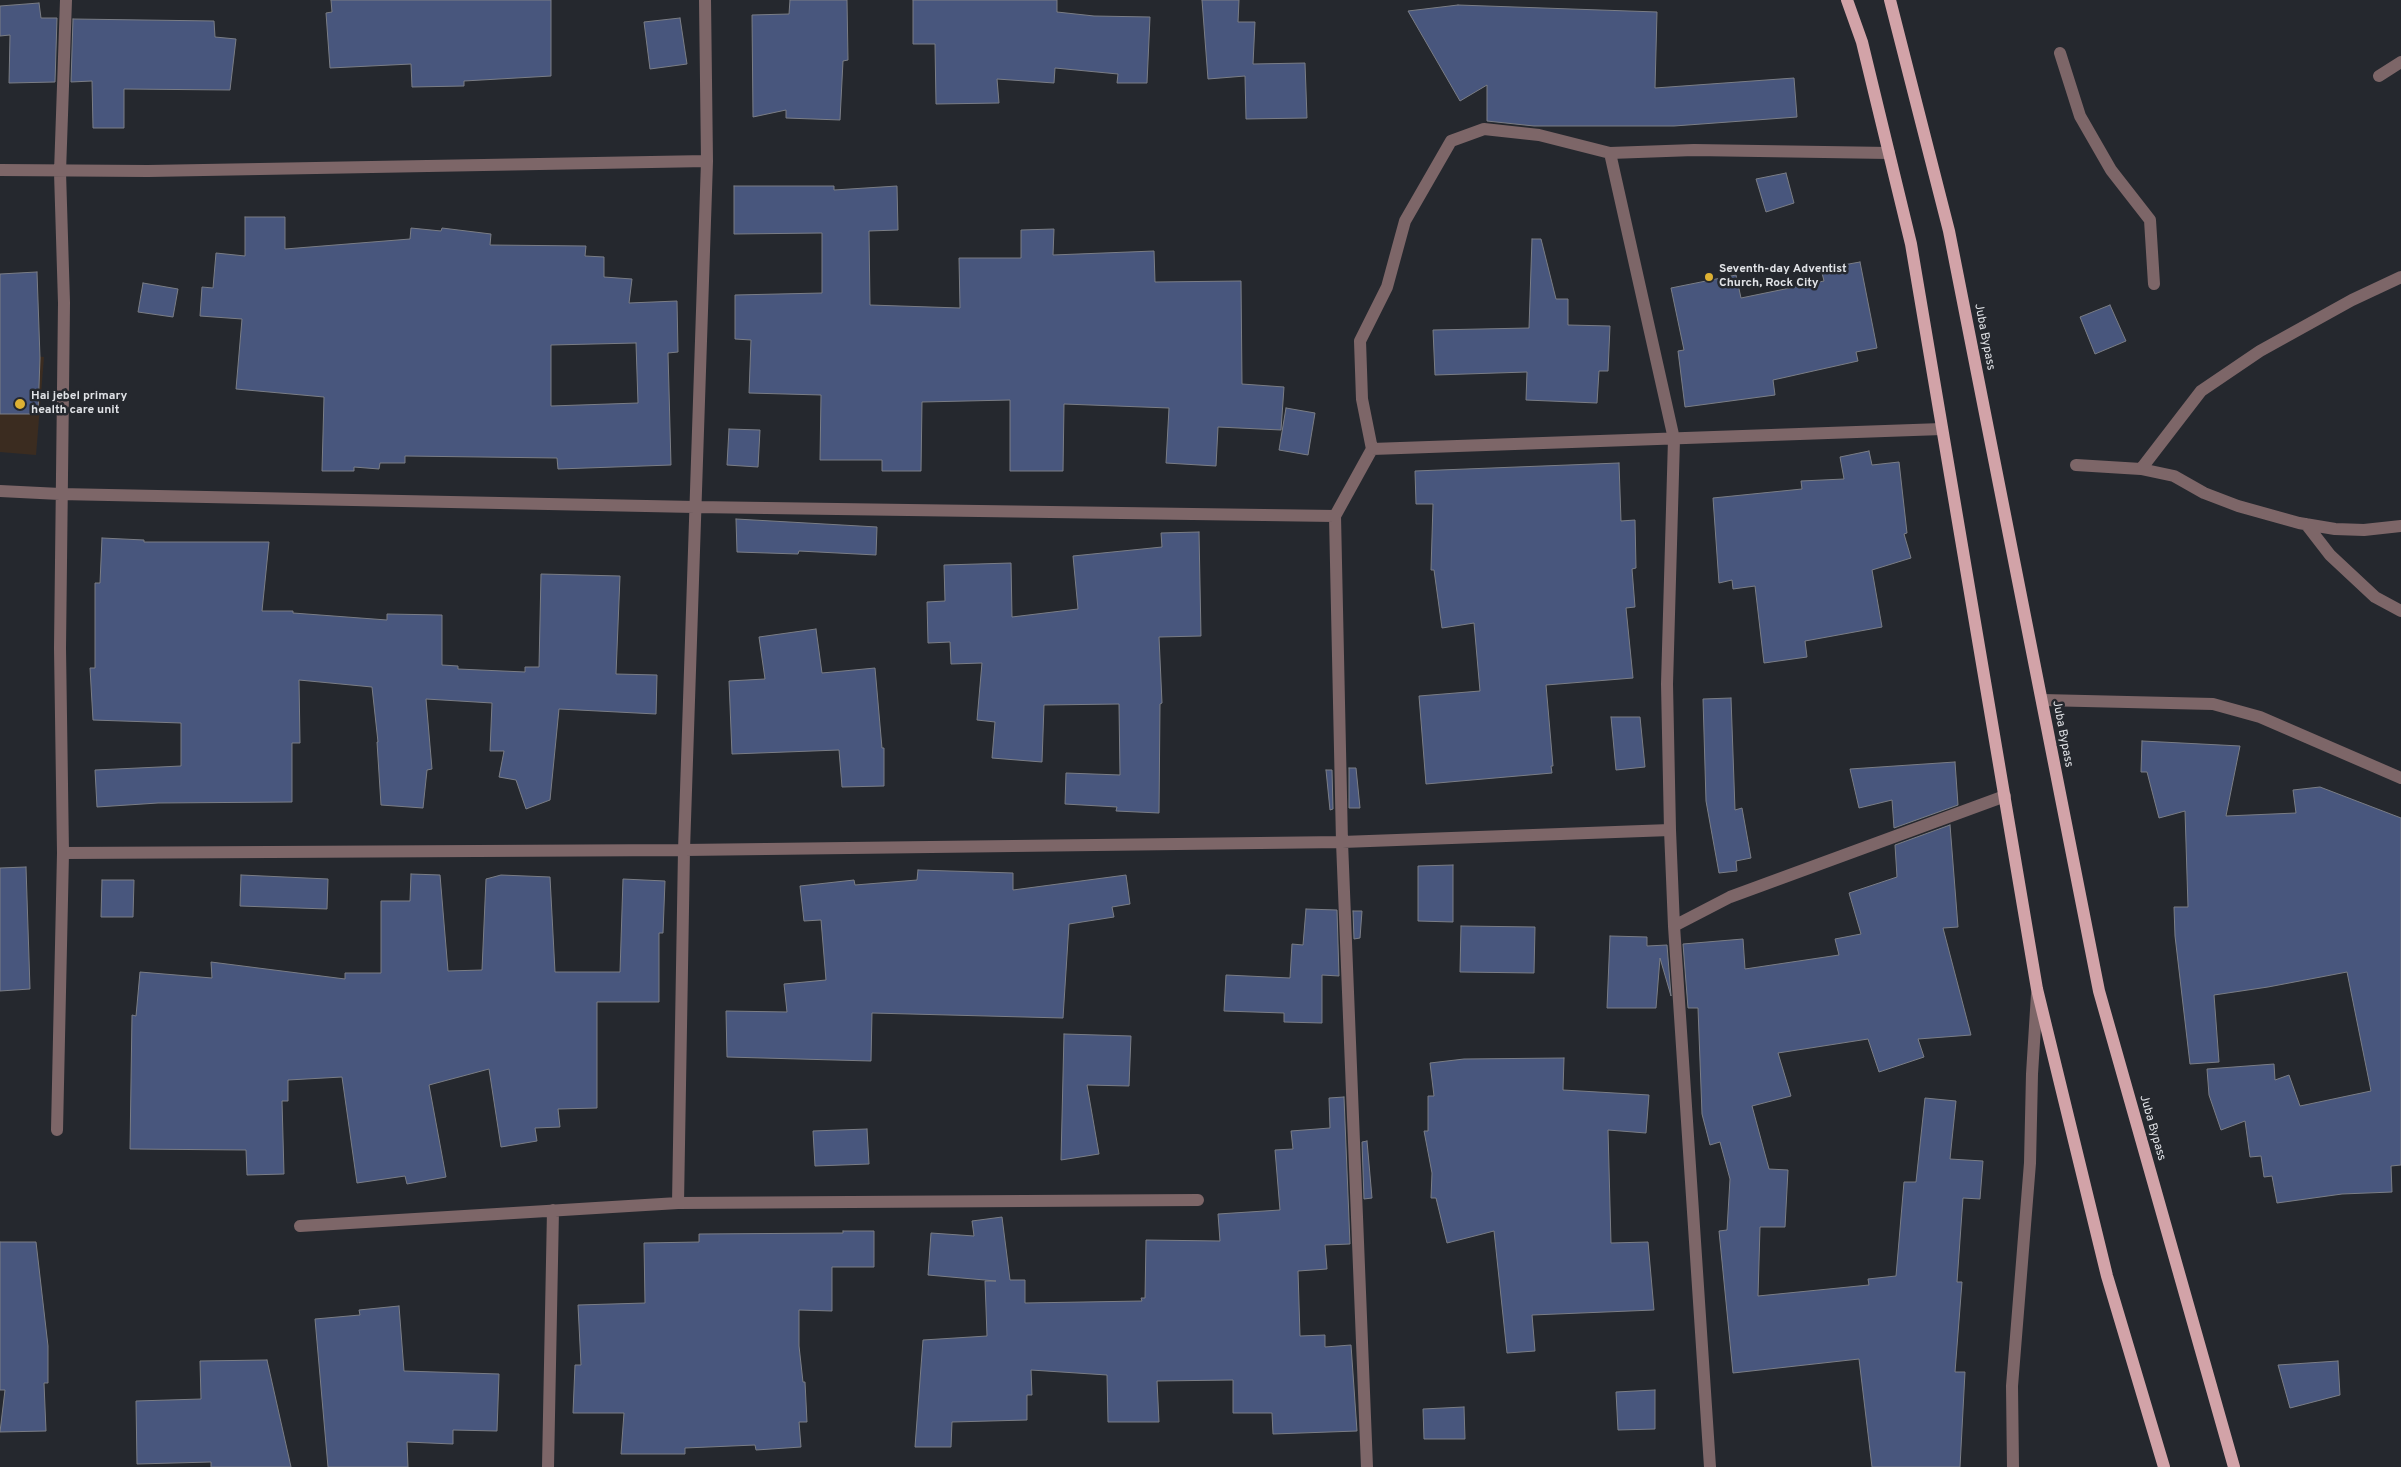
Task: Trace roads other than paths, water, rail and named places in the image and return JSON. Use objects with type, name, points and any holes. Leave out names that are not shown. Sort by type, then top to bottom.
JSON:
[{"type":"main road","points":[[1847,0],[1862,42],[1911,244],[2037,990],[2108,1276],[2164,1467]]},
{"type":"main road","name":"Juba Bypass","points":[[1890,0],[1950,231],[2099,991],[2234,1467]]},
{"type":"street","points":[[57,1130],[63,853],[60,494],[64,303],[60,172],[66,0]]},
{"type":"street","points":[[678,1203],[684,850],[708,160],[704,0]]},
{"type":"street","points":[[2060,53],[2080,116],[2111,170],[2150,220],[2154,284]]},
{"type":"street","points":[[2379,76],[2401,62]]},
{"type":"street","points":[[1367,1467],[1342,842],[1335,516],[1372,449],[1362,399],[1360,340],[1387,287],[1405,221],[1451,141],[1484,129],[1539,135],[1610,153],[1694,150],[1889,153]]},
{"type":"street","points":[[1610,153],[1674,439],[1667,684],[1670,830],[1674,926],[1710,1467]]},
{"type":"street","points":[[0,170],[60,172],[708,160]]},
{"type":"street","points":[[2141,469],[2201,392],[2260,351],[2352,300],[2401,276]]},
{"type":"street","points":[[1372,449],[1942,429]]},
{"type":"street","points":[[2076,465],[2141,469],[2174,476],[2204,493],[2238,506],[2306,524],[2335,529],[2364,530],[2401,526]]},
{"type":"street","points":[[0,491],[60,494],[695,507],[1335,516]]},
{"type":"street","points":[[2306,524],[2330,555],[2375,597],[2401,611]]},
{"type":"street","points":[[2042,700],[2213,704],[2260,717],[2401,778]]},
{"type":"street","points":[[1674,926],[1730,897],[2005,796]]},
{"type":"street","points":[[63,853],[684,850],[1342,842],[1670,830]]},
{"type":"street","points":[[2013,1467],[2012,1386],[2030,1163],[2032,1074],[2037,990]]},
{"type":"street","points":[[300,1226],[678,1203],[1198,1200]]},
{"type":"street","points":[[548,1467],[553,1210]]},
{"type":"place","name":"Seventh-day Adventist Church, Rock City","points":[[1709,277]]},
{"type":"place","name":"Hai jebel primary health care unit","points":[[20,404]]}]
